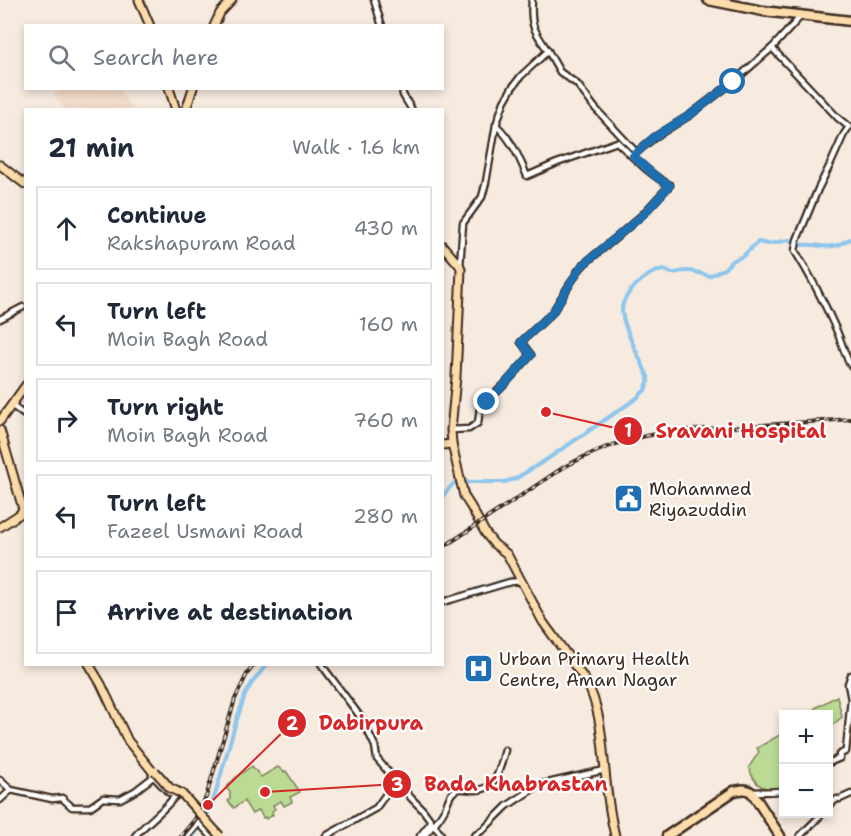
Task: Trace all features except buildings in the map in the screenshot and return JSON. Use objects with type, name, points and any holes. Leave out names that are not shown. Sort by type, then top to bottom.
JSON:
[{"type":"highway","points":[[708,0],[763,11],[851,21]]},
{"type":"highway","points":[[730,0],[851,16]]},
{"type":"highway","points":[[672,834],[731,794],[744,789],[751,792],[780,836]]},
{"type":"main road","points":[[137,0],[147,24]]},
{"type":"main road","points":[[214,24],[219,12],[230,0]]},
{"type":"main road","points":[[172,90],[176,108]]},
{"type":"main road","points":[[189,108],[193,90]]},
{"type":"main road","points":[[0,165],[24,183]]},
{"type":"main road","points":[[444,247],[460,266],[456,377],[451,430],[464,496],[486,534],[507,554],[543,622],[591,690],[603,741],[615,836]]},
{"type":"main road","points":[[21,505],[0,426],[11,405],[24,388]]},
{"type":"main road","points":[[0,440],[21,505]]},
{"type":"main road","points":[[444,445],[452,444]]},
{"type":"main road","points":[[0,525],[21,505]]},
{"type":"main road","points":[[91,666],[130,739],[152,771]]},
{"type":"main road","points":[[91,666],[128,741],[152,771],[170,788],[182,794],[218,835]]},
{"type":"street","points":[[374,0],[381,24]]},
{"type":"street","points":[[451,430],[469,429],[478,423],[480,408],[531,355],[521,342],[552,313],[578,271],[644,214],[670,185],[659,179],[634,154],[577,84],[560,72],[534,30],[531,13],[532,0]]},
{"type":"street","points":[[634,154],[654,137],[706,104],[772,48],[802,15]]},
{"type":"street","points":[[772,48],[849,127],[817,191],[797,240],[796,253],[807,269],[836,328],[851,366]]},
{"type":"street","points":[[460,266],[463,223],[483,196],[496,125],[504,102],[521,76],[548,51]]},
{"type":"street","points":[[402,90],[411,108]]},
{"type":"street","points":[[496,125],[517,152],[527,176],[617,142],[634,154]]},
{"type":"street","points":[[0,319],[24,306]]},
{"type":"street","points":[[11,405],[24,415]]},
{"type":"street","points":[[444,602],[510,582],[522,581]]},
{"type":"street","points":[[322,666],[362,719],[375,746],[377,759],[423,810],[442,836]]},
{"type":"street","points":[[833,761],[840,758],[839,755],[846,751],[851,699],[848,684],[851,675]]},
{"type":"street","points":[[422,836],[448,802],[454,790],[460,788],[487,789],[493,784],[505,750]]},
{"type":"street","points":[[0,780],[11,790],[52,799],[62,798],[72,807],[90,807],[103,798],[120,799],[135,791],[156,769],[171,785],[180,790],[164,810],[135,836]]},
{"type":"street","points":[[474,836],[507,806],[539,785],[605,770]]},
{"type":"street","points":[[152,771],[169,792],[176,796]]},
{"type":"street","points":[[326,836],[376,808],[396,780]]},
{"type":"street","points":[[0,800],[11,790]]},
{"type":"street","points":[[751,792],[779,791]]},
{"type":"street","points":[[833,802],[851,794]]},
{"type":"street","points":[[800,836],[817,818]]},
{"type":"street","points":[[188,836],[199,823],[205,829],[218,835]]},
{"type":"shaded area","points":[[60,90],[120,90],[132,108],[64,108],[54,95]]},
{"type":"green space","points":[[837,696],[842,717],[833,725],[833,710],[814,710]]},
{"type":"green space","points":[[779,735],[779,789],[761,786],[751,774],[749,767],[759,752],[757,748]]},
{"type":"green space","points":[[252,766],[261,777],[278,767],[286,771],[300,792],[290,797],[292,802],[284,806],[281,801],[273,805],[275,809],[272,811],[273,815],[266,819],[259,810],[252,814],[244,801],[234,808],[228,801],[230,792],[226,788],[235,778]]},
{"type":"waterway","points":[[444,495],[456,482],[504,482],[515,479],[637,398],[645,390],[648,377],[629,335],[622,311],[630,291],[643,279],[663,270],[672,273],[692,271],[709,276],[743,256],[758,242],[768,244],[789,240],[798,244],[829,247],[851,239]]},
{"type":"waterway","points":[[475,590],[515,578]]},
{"type":"waterway","points":[[206,818],[245,695],[265,666]]},
{"type":"waterway","points":[[193,836],[202,825]]},
{"type":"railway","points":[[444,547],[564,467],[619,443],[677,431],[851,419]]},
{"type":"railway","points":[[181,836],[195,819],[206,797],[235,699],[253,666]]},
{"type":"place","name":"Sravani Hospital","points":[[546,412]]},
{"type":"place","name":"Mohammed Riyazuddin","points":[[628,499]]},
{"type":"place","name":"Urban Primary Health Centre, Aman Nagar","points":[[478,669]]},
{"type":"place","name":"Bada Khabrastan","points":[[265,792]]},
{"type":"place","name":"Dabirpura","points":[[208,805]]},
{"type":"route","points":[[487,402],[531,355],[521,342],[552,313],[578,271],[644,214],[670,185],[659,179],[633,156],[654,137],[706,104],[733,82]]}]
